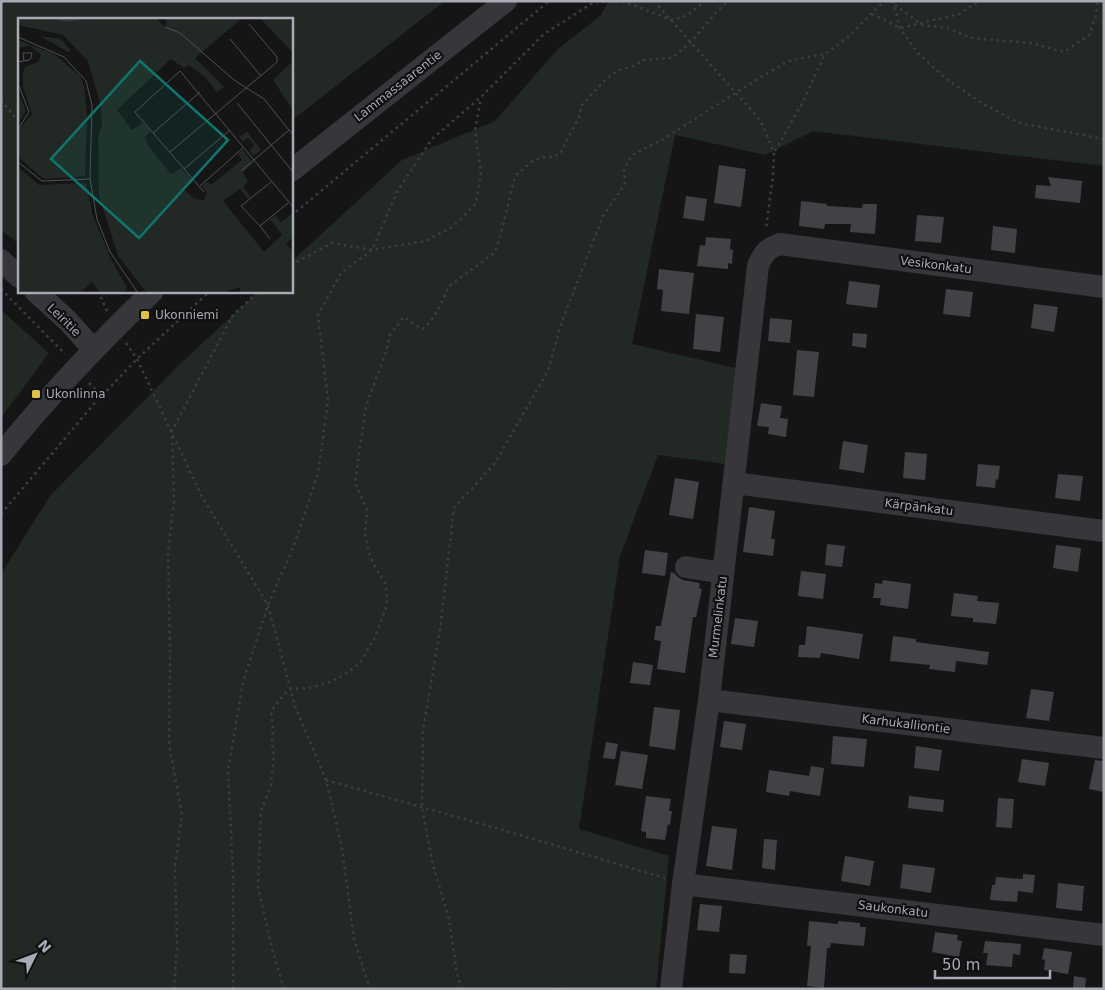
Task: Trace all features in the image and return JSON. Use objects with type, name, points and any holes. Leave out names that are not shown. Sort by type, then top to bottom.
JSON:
[{"type":"street","name":"Lammassaarentie","points":[[292,170],[506,1]]},
{"type":"street","name":"Vesikonkatu","points":[[769,248],[780,244],[1104,287]]},
{"type":"street","name":"Murmelinkatu","points":[[671,989],[683,884],[709,700],[758,266],[762,255],[769,248]]},
{"type":"street","points":[[1,260],[18,275]]},
{"type":"street","name":"Leiritie","points":[[36,292],[68,321],[93,349]]},
{"type":"street","points":[[1,455],[93,349],[152,292]]},
{"type":"street","name":"Kärpänkatu","points":[[734,483],[1104,531]]},
{"type":"street","points":[[686,567],[723,573]]},
{"type":"street","name":"Karhukalliontie","points":[[709,700],[1104,748]]},
{"type":"street","name":"Saukonkatu","points":[[683,884],[1104,935]]},
{"type":"path","points":[[292,215],[549,1]]},
{"type":"path","points":[[654,1],[760,120],[774,152],[766,226],[769,248]]},
{"type":"path","points":[[233,989],[233,874],[228,770],[243,682],[268,605],[294,546],[318,473],[328,401],[318,315],[342,273],[372,250],[397,192],[432,139],[481,97],[544,34],[594,2],[625,2],[672,20],[686,16],[705,1]]},
{"type":"path","points":[[284,989],[262,907],[258,879],[261,811],[271,786],[274,756],[271,712],[284,694],[291,689],[310,688],[327,683],[344,675],[360,663],[375,637],[388,606],[386,585],[374,565],[368,550],[365,532],[367,510],[355,482],[366,406],[386,352],[390,335],[404,317],[422,328],[428,326],[441,304],[448,287],[494,253],[500,238],[515,176],[531,162],[543,157],[553,157],[560,154],[580,115],[581,106],[605,80],[617,71],[644,60],[672,58],[691,42],[720,8],[729,1]]},
{"type":"path","points":[[462,989],[457,974],[448,919],[433,865],[422,808],[424,730],[440,630],[454,508],[495,463],[548,371],[561,324],[603,216],[625,184],[624,169],[632,155],[662,140],[756,80],[789,62],[825,54],[847,38],[884,1]]},
{"type":"path","points":[[872,14],[900,28],[959,14],[979,1]]},
{"type":"path","points":[[892,2],[922,25],[947,28],[972,38],[1031,43],[1064,52],[1089,35],[1096,15],[1098,1]]},
{"type":"path","points":[[892,2],[900,28],[917,52],[945,78],[980,102],[1019,123],[1104,139]]},
{"type":"path","points":[[774,152],[803,102],[825,54]]},
{"type":"path","points":[[292,264],[332,243],[372,250],[426,241],[454,226],[476,203],[481,172],[475,130],[481,97]]},
{"type":"path","points":[[1,100],[18,121]]},
{"type":"path","points":[[1,289],[32,318],[77,368],[81,375],[102,396]]},
{"type":"path","points":[[1,514],[102,396],[137,359],[209,292]]},
{"type":"path","points":[[174,989],[177,945],[175,865],[182,815],[169,744],[168,552],[174,502],[172,431],[233,315],[258,292]]},
{"type":"path","points":[[137,359],[201,495],[268,605],[295,706],[326,780],[342,848],[354,939],[370,989]]},
{"type":"path","points":[[326,780],[683,884]]},
{"type":"shaded area","points":[[1,1],[445,1],[292,120],[292,18],[18,18],[18,243],[1,230]]},
{"type":"shaded area","points":[[608,1],[1104,1],[1104,166],[813,131],[765,155],[675,135],[632,344],[740,369],[726,464],[658,455],[620,556],[579,829],[669,856],[656,989],[569,989],[557,987],[557,989],[1,989],[1,574],[50,496],[181,363],[258,292],[292,292],[292,261],[402,160],[495,121],[557,50],[601,15]]},
{"type":"shaded area","points":[[1,310],[49,353],[1,418]]},
{"type":"building","points":[[719,165],[746,169],[741,207],[714,203]]},
{"type":"building","points":[[1048,177],[1082,181],[1080,203],[1035,198],[1036,185],[1051,186]]},
{"type":"building","points":[[686,196],[707,199],[704,221],[683,218]]},
{"type":"building","points":[[801,201],[827,204],[827,206],[862,208],[863,204],[877,204],[875,234],[850,232],[851,224],[825,224],[824,229],[799,226]]},
{"type":"building","points":[[917,215],[944,217],[941,243],[915,241]]},
{"type":"building","points":[[993,226],[1017,229],[1015,253],[991,250]]},
{"type":"building","points":[[706,237],[731,239],[730,249],[733,250],[732,264],[728,263],[728,269],[697,266],[700,245],[705,246]]},
{"type":"building","points":[[659,269],[694,273],[689,314],[661,311],[663,290],[657,289]]},
{"type":"building","points":[[849,281],[880,285],[877,308],[846,304]]},
{"type":"building","points":[[946,289],[973,292],[970,317],[943,314]]},
{"type":"building","points":[[1034,304],[1058,307],[1054,332],[1031,328]]},
{"type":"building","points":[[696,314],[724,317],[720,352],[693,349]]},
{"type":"building","points":[[770,318],[792,320],[790,343],[768,341]]},
{"type":"building","points":[[853,333],[867,334],[866,348],[852,346]]},
{"type":"building","points":[[797,350],[819,352],[814,397],[793,395]]},
{"type":"building","points":[[761,403],[782,406],[780,418],[788,419],[786,437],[768,434],[769,427],[757,426]]},
{"type":"building","points":[[843,441],[868,445],[864,473],[839,469]]},
{"type":"building","points":[[905,452],[927,454],[925,480],[903,478]]},
{"type":"building","points":[[978,464],[1000,466],[995,488],[976,486]]},
{"type":"building","points":[[1058,474],[1083,476],[1080,501],[1055,498]]},
{"type":"building","points":[[675,478],[699,482],[693,519],[669,515]]},
{"type":"building","points":[[749,507],[775,511],[771,539],[775,539],[773,556],[743,552]]},
{"type":"building","points":[[827,544],[845,546],[842,567],[825,565]]},
{"type":"building","points":[[1056,545],[1081,548],[1078,572],[1053,568]]},
{"type":"building","points":[[645,550],[668,553],[665,576],[642,573]]},
{"type":"building","points":[[801,571],[826,574],[823,599],[798,596]]},
{"type":"building","points":[[671,572],[683,580],[700,583],[699,588],[702,589],[696,617],[693,617],[685,673],[657,669],[661,641],[654,640],[656,626],[661,626]]},
{"type":"building","points":[[883,580],[911,584],[908,609],[880,605],[881,598],[873,598],[875,583],[882,584]]},
{"type":"building","points":[[954,593],[978,596],[977,601],[999,603],[996,624],[973,622],[973,618],[951,616]]},
{"type":"building","points":[[735,618],[758,621],[754,647],[731,644]]},
{"type":"building","points":[[807,626],[863,634],[859,659],[821,653],[820,658],[798,657],[799,645],[805,645]]},
{"type":"building","points":[[893,636],[916,639],[916,642],[989,652],[987,665],[956,661],[955,672],[929,669],[930,665],[890,661]]},
{"type":"building","points":[[633,662],[653,665],[650,685],[630,683]]},
{"type":"building","points":[[1031,689],[1054,692],[1049,721],[1026,718]]},
{"type":"building","points":[[654,707],[680,710],[675,750],[649,746]]},
{"type":"building","points":[[724,721],[746,724],[742,750],[720,747]]},
{"type":"building","points":[[833,736],[867,739],[864,767],[831,764]]},
{"type":"building","points":[[606,742],[618,744],[615,759],[603,758]]},
{"type":"building","points":[[916,746],[942,750],[939,771],[914,768]]},
{"type":"building","points":[[621,751],[648,755],[642,789],[615,785]]},
{"type":"building","points":[[1022,759],[1049,763],[1045,786],[1018,782]]},
{"type":"building","points":[[1095,760],[1104,761],[1104,792],[1089,789]]},
{"type":"building","points":[[811,766],[824,768],[820,796],[790,791],[789,796],[766,792],[769,770],[809,776]]},
{"type":"building","points":[[646,796],[671,799],[669,811],[672,811],[670,825],[668,824],[665,840],[646,838],[646,832],[641,831]]},
{"type":"building","points":[[909,796],[944,800],[943,812],[908,808]]},
{"type":"building","points":[[998,798],[1014,799],[1012,828],[996,827]]},
{"type":"building","points":[[712,826],[737,829],[732,870],[706,866]]},
{"type":"building","points":[[764,839],[777,840],[775,870],[762,868]]},
{"type":"building","points":[[845,856],[874,861],[870,886],[841,881]]},
{"type":"building","points":[[903,864],[935,868],[931,893],[900,888]]},
{"type":"building","points":[[1023,874],[1035,875],[1033,893],[1018,891],[1017,902],[990,900],[992,885],[995,885],[996,877],[1023,879]]},
{"type":"building","points":[[1058,883],[1084,886],[1082,911],[1056,908]]},
{"type":"building","points":[[700,904],[722,906],[719,932],[697,930]]},
{"type":"building","points":[[809,921],[838,924],[838,921],[860,923],[860,927],[866,927],[864,946],[831,943],[830,948],[827,948],[824,988],[807,986],[811,946],[807,946]]},
{"type":"building","points":[[935,932],[958,935],[957,940],[962,941],[959,957],[932,952]]},
{"type":"building","points":[[985,941],[1021,944],[1020,955],[1013,954],[1012,967],[986,965],[988,953],[983,953]]},
{"type":"building","points":[[1044,948],[1072,952],[1068,974],[1044,970],[1045,960],[1042,959]]},
{"type":"building","points":[[730,954],[747,955],[745,974],[729,973]]},
{"type":"building","points":[[1074,976],[1086,978],[1085,989],[1073,989]]},
{"type":"place","name":"Ukonniemi","points":[[145,315]]},
{"type":"place","name":"Ukonlinna","points":[[36,394]]}]
